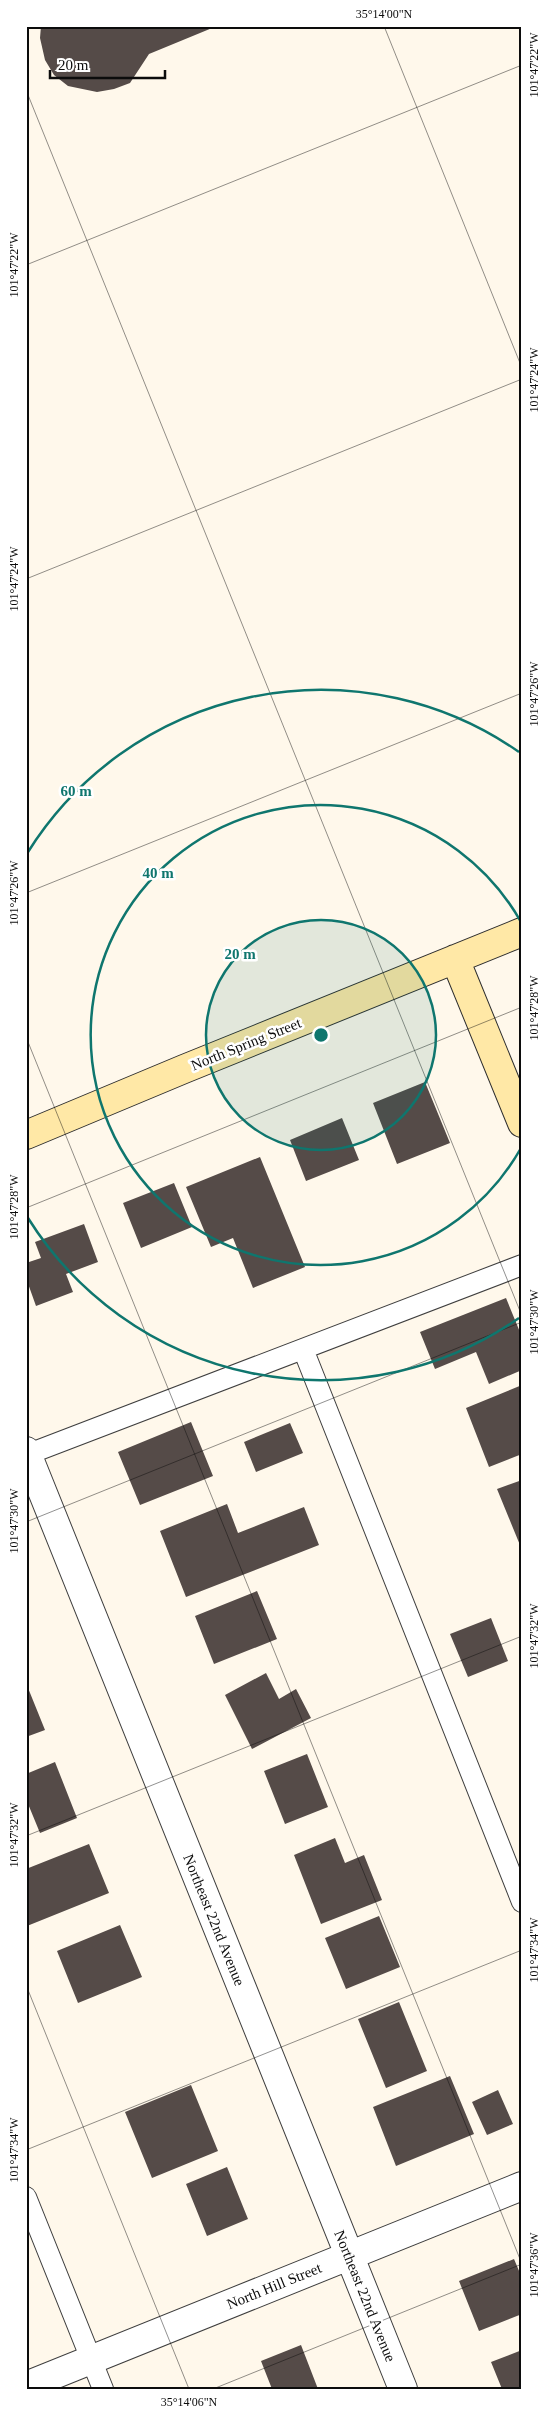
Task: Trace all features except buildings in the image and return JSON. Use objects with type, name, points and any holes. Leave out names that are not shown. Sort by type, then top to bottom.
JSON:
[{"type":"street","name":"North Spring Street","points":[[26,1135],[522,932]]},
{"type":"street","points":[[455,959],[522,1122]]},
{"type":"street","name":"Northeast 22nd Avenue","points":[[27,1454],[403,2389]]},
{"type":"street","name":"North Hill Street","points":[[26,2386],[522,2186]]},
{"type":"lane","points":[[27,1454],[522,1265]]},
{"type":"lane","points":[[303,1349],[522,1902]]},
{"type":"lane","points":[[26,2197],[103,2389]]}]
